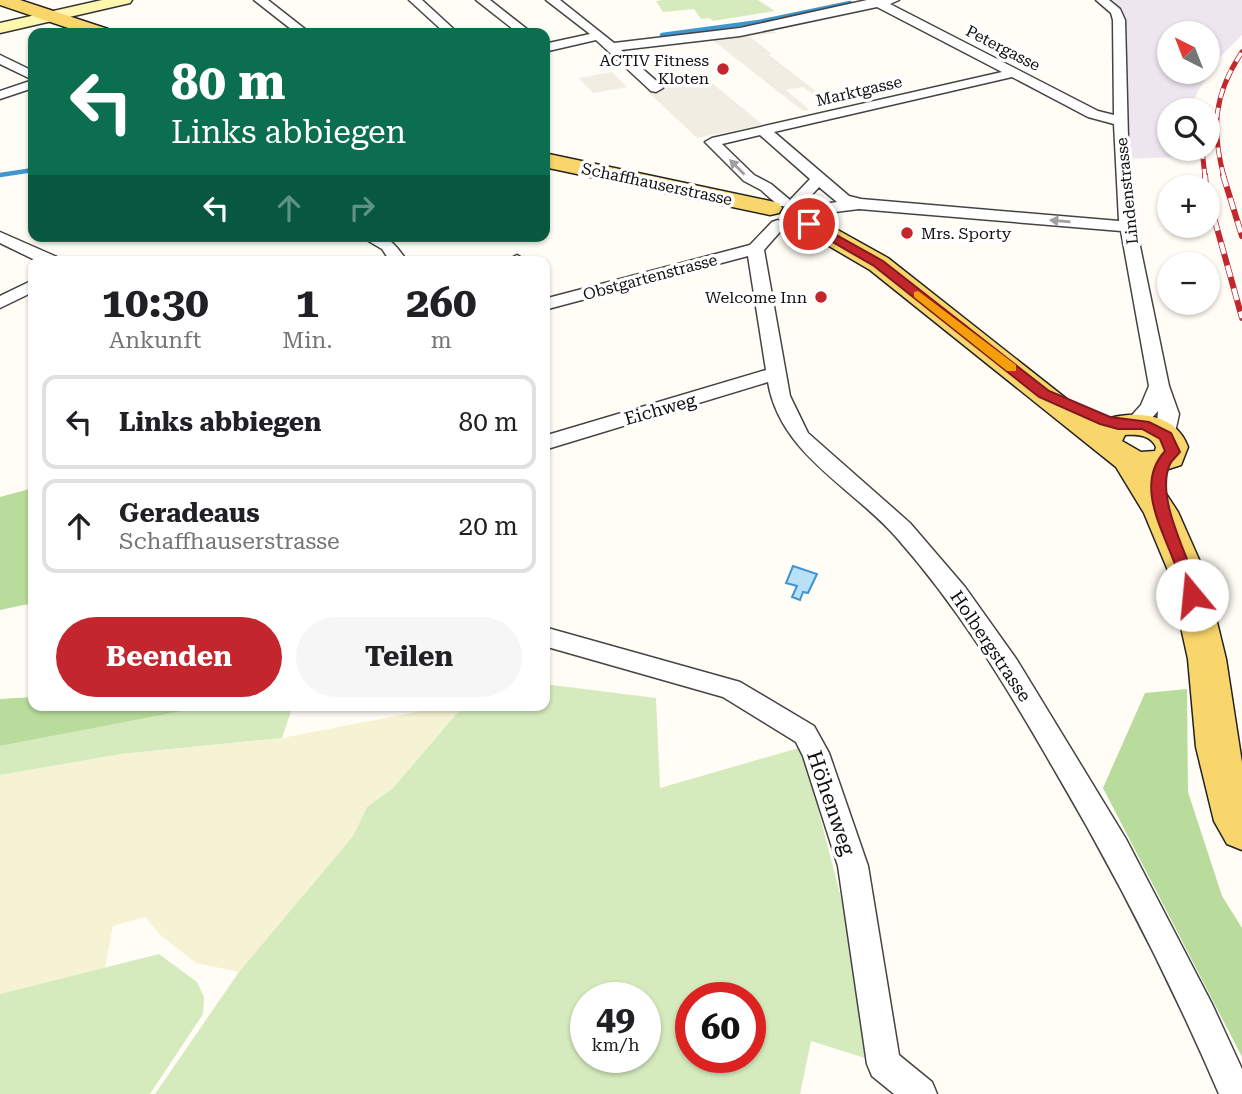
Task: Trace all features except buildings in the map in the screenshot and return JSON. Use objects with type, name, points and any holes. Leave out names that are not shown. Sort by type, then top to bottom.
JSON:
[{"type":"main road","points":[[2,0],[48,10],[97,15],[116,28]]},
{"type":"main road","points":[[0,22],[48,10],[97,15],[124,0]]},
{"type":"main road","points":[[0,28],[48,10]]},
{"type":"main road","name":"Schaffhauserstrasse","points":[[550,161],[791,212],[879,264],[1074,420],[1122,437],[1161,512],[1189,584],[1207,659],[1217,747],[1239,826]]},
{"type":"main road","points":[[1122,437],[1146,464],[1165,449]]},
{"type":"main road","name":"Schaffhauserstrasse","points":[[1161,512],[1160,474],[1165,449]]},
{"type":"street","points":[[260,0],[297,28]]},
{"type":"street","points":[[415,0],[446,28]]},
{"type":"street","points":[[482,0],[519,28]]},
{"type":"street","points":[[552,0],[598,36],[656,88]]},
{"type":"street","points":[[611,47],[752,30],[893,0]]},
{"type":"street","name":"Lindenstrasse","points":[[1102,0],[1116,12],[1119,20],[1121,122],[1128,227],[1159,386],[1169,414],[1165,449]]},
{"type":"street","name":"Petergasse","points":[[875,2],[1093,114],[1121,122]]},
{"type":"street","points":[[550,46],[598,36]]},
{"type":"street","points":[[0,59],[28,73]]},
{"type":"street","name":"Marktgasse","points":[[791,212],[766,187],[749,178],[712,142],[1014,73]]},
{"type":"street","points":[[0,95],[28,87]]},
{"type":"street","points":[[764,131],[843,199],[859,204]]},
{"type":"street","points":[[756,249],[819,178]]},
{"type":"street","points":[[791,212],[859,204],[1128,227]]},
{"type":"street","points":[[0,237],[40,256]]},
{"type":"street","points":[[381,242],[388,245],[396,256]]},
{"type":"street","name":"Obstgartenstrasse","points":[[550,303],[756,249]]},
{"type":"street","name":"Holbergstrasse","points":[[756,249],[780,396],[800,436],[902,529],[957,593],[1008,667],[1116,848],[1201,1014],[1236,1094]]},
{"type":"street","points":[[0,303],[28,288]]},
{"type":"street","name":"Eichweg","points":[[550,441],[776,373]]},
{"type":"street","points":[[1122,437],[1150,408],[1159,386]]},
{"type":"street","name":"Höhenweg","points":[[550,638],[731,689],[799,727],[805,734],[816,753],[853,866],[884,1064],[920,1094]]},
{"type":"shaded area","points":[[1102,0],[1242,0],[1242,35],[1220,57],[1220,21],[1157,21],[1157,84],[1202,84],[1195,98],[1157,98],[1157,158],[1130,159],[1121,122],[1119,20]]},
{"type":"shaded area","points":[[772,30],[777,33],[749,36],[771,53],[769,55],[833,104],[827,105],[803,87],[786,90],[810,110],[803,111],[711,39]]},
{"type":"shaded area","points":[[612,72],[627,87],[593,93],[579,78]]},
{"type":"shaded area","points":[[706,78],[763,125],[697,138],[646,90]]},
{"type":"shaded area","points":[[421,711],[458,711],[393,788],[367,807],[353,836],[239,972],[196,963],[159,934],[145,917],[113,926],[105,968],[0,994],[0,775],[121,754],[282,738]]},
{"type":"green space","points":[[758,0],[775,11],[713,21],[709,18],[701,19],[694,9],[663,12],[656,1]]},
{"type":"green space","points":[[28,489],[28,604],[0,610],[0,497]]},
{"type":"green space","points":[[550,685],[656,698],[660,788],[802,747],[884,1064],[811,1041],[800,1094],[155,1094],[239,972],[353,836],[367,807],[393,788],[458,711],[550,711]]},
{"type":"green space","points":[[1187,689],[1188,792],[1222,896],[1242,928],[1242,1057],[1103,788],[1145,693]]},
{"type":"green space","points":[[28,697],[28,711],[184,711],[0,746],[0,699]]},
{"type":"green space","points":[[184,711],[291,711],[282,738],[121,754],[0,775],[0,746]]},
{"type":"green space","points":[[159,954],[197,982],[204,997],[203,1014],[150,1094],[0,1094],[0,994]]},
{"type":"water","points":[[793,566],[817,574],[808,593],[803,592],[800,600],[792,597],[797,586],[786,583]]},
{"type":"waterway","points":[[662,35],[759,22],[850,3]]},
{"type":"waterway","points":[[0,175],[28,171]]},
{"type":"railway","points":[[1224,177],[1217,143],[1218,112],[1226,82],[1242,52]]},
{"type":"railway","points":[[1203,161],[1205,175]]},
{"type":"railway","points":[[1223,175],[1242,236]]},
{"type":"railway","points":[[1220,238],[1242,318]]},
{"type":"slow traffic","points":[[918,295],[1011,368]]},
{"type":"place","name":"ACTIV Fitness Kloten","points":[[723,69]]},
{"type":"place","name":"Mrs. Sporty","points":[[907,233]]},
{"type":"place","name":"Welcome Inn","points":[[821,297]]},
{"type":"route","points":[[809,224],[879,264],[1044,394],[1105,421],[1144,425],[1166,436],[1173,452],[1163,462],[1160,474],[1161,512],[1192,595]]}]
